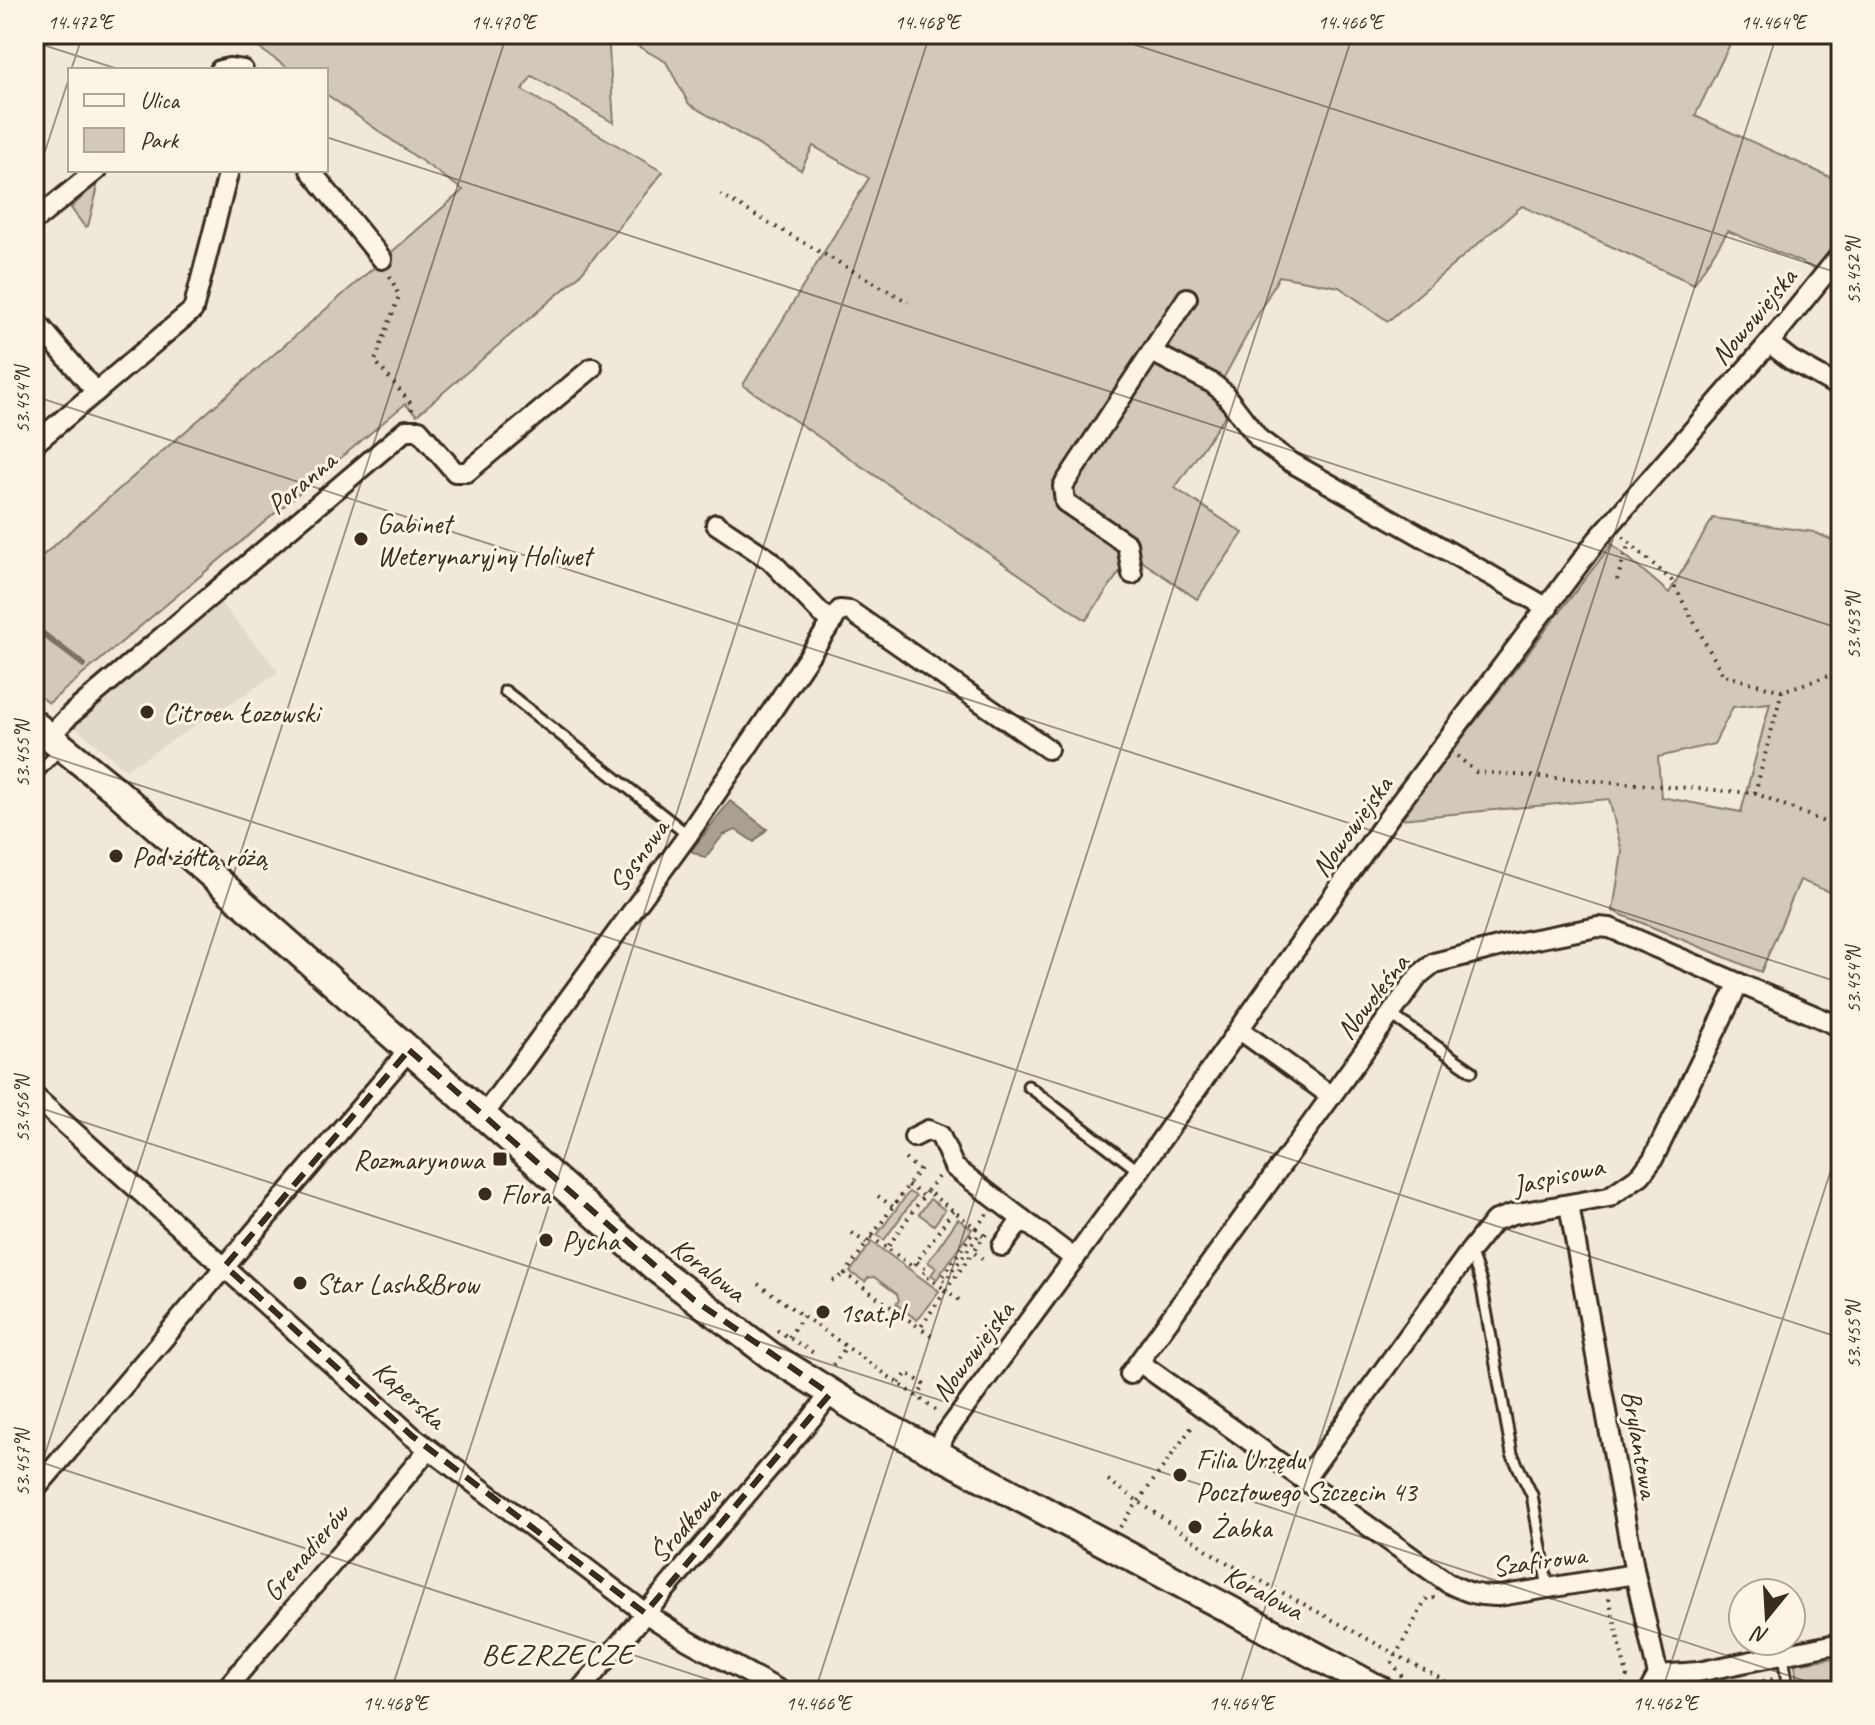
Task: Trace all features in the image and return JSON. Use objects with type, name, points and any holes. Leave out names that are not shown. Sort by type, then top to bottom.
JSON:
[{"type":"street","points":[[34,221],[95,172]]},
{"type":"street","points":[[34,444],[193,310],[228,172]]},
{"type":"street","points":[[312,172],[382,259]]},
{"type":"street","name":"Nowowiejska","points":[[935,1452],[1240,1030],[1389,817],[1609,525],[1769,343],[1841,254]]},
{"type":"street","points":[[1132,574],[1127,544],[1065,502],[1063,486],[1187,298]]},
{"type":"street","points":[[34,319],[96,392]]},
{"type":"street","points":[[1769,343],[1791,360],[1841,388]]},
{"type":"street","points":[[1152,352],[1212,383],[1223,392],[1259,439],[1289,461],[1548,608]]},
{"type":"street","points":[[413,430],[419,430],[455,472],[467,472],[592,368]]},
{"type":"street","name":"Poranna","points":[[49,735],[406,430],[413,430]]},
{"type":"street","points":[[716,524],[770,560],[821,613],[833,621],[840,610],[850,611],[1048,749]]},
{"type":"street","name":"Sosnowa","points":[[483,1116],[688,835],[833,621]]},
{"type":"street","name":"Koralowa","points":[[49,735],[664,1276],[731,1327],[830,1394],[1382,1691]]},
{"type":"street","name":"Nowoleśna","points":[[1135,1368],[1390,1014],[1419,975],[1434,963],[1510,944],[1598,927],[1610,928],[1841,1027]]},
{"type":"street","name":"Jaspisowa","points":[[1304,1480],[1494,1221],[1513,1214],[1616,1194],[1641,1175],[1653,1159],[1739,983]]},
{"type":"street","points":[[1240,1030],[1331,1096]]},
{"type":"street","points":[[34,1491],[409,1050]]},
{"type":"street","name":"Kaperska","points":[[34,1096],[429,1449],[645,1613],[687,1640],[781,1691]]},
{"type":"street","points":[[914,1137],[928,1130],[940,1135],[954,1167],[1075,1259]]},
{"type":"street","name":"Brylantowa","points":[[1569,1205],[1653,1683]]},
{"type":"street","points":[[1002,1246],[1022,1219]]},
{"type":"street","name":"Szafirowa","points":[[1135,1368],[1205,1409],[1448,1583],[1466,1592],[1486,1597],[1635,1574]]},
{"type":"street","name":"Środkowa","points":[[579,1691],[830,1394]]},
{"type":"street","name":"Grenadierów","points":[[224,1691],[429,1449]]},
{"type":"street","points":[[1807,1649],[1841,1643]]},
{"type":"street","points":[[1653,1683],[1769,1657]]},
{"type":"lane","points":[[505,691],[688,835]]},
{"type":"lane","points":[[34,777],[49,735]]},
{"type":"lane","points":[[1390,1014],[1472,1071]]},
{"type":"lane","points":[[1028,1086],[1139,1171]]},
{"type":"lane","points":[[1470,1251],[1481,1282],[1512,1454],[1532,1495],[1549,1589]]},
{"type":"lane","points":[[1783,1657],[1788,1691]]},
{"type":"path","points":[[720,195],[908,302]]},
{"type":"path","points":[[382,259],[399,296],[375,361],[412,405],[413,430]]},
{"type":"path","points":[[1609,525],[1671,580],[1723,675],[1782,691],[1841,672]]},
{"type":"path","points":[[1617,580],[1629,543]]},
{"type":"path","points":[[1755,793],[1782,691]]},
{"type":"path","points":[[1444,746],[1476,772],[1755,793],[1841,829]]},
{"type":"path","points":[[833,1281],[845,1274],[919,1170],[905,1159]]},
{"type":"path","points":[[908,1185],[924,1196]]},
{"type":"path","points":[[887,1248],[927,1191],[976,1228],[941,1279],[945,1281],[980,1233],[984,1236]]},
{"type":"path","points":[[878,1196],[893,1207]]},
{"type":"path","points":[[871,1237],[913,1267],[953,1211]]},
{"type":"path","points":[[852,1233],[866,1243]]},
{"type":"path","points":[[920,1328],[973,1252]]},
{"type":"path","points":[[917,1262],[927,1269],[923,1274],[959,1300]]},
{"type":"path","points":[[845,1274],[932,1336]]},
{"type":"path","points":[[758,1284],[932,1408]]},
{"type":"path","points":[[789,1337],[803,1316]]},
{"type":"path","points":[[777,1329],[833,1365],[846,1347]]},
{"type":"path","points":[[899,1384],[907,1373],[925,1385],[917,1397]]},
{"type":"path","points":[[1117,1530],[1205,1409]]},
{"type":"path","points":[[1108,1480],[1219,1558],[1463,1691]]},
{"type":"path","points":[[1603,1596],[1611,1599],[1627,1676],[1623,1688]]},
{"type":"path","points":[[1420,1691],[1407,1684],[1392,1662],[1427,1598],[1439,1598]]},
{"type":"highlighted area","points":[[409,1050],[694,1300],[830,1394],[645,1613],[412,1436],[225,1266]]},
{"type":"shaded area","points":[[218,600],[279,672],[126,770],[73,725]]},
{"type":"shaded area","points":[[730,801],[767,829],[754,842],[736,830],[723,835],[705,858],[691,851]]},
{"type":"green space","points":[[248,34],[608,34],[614,123],[532,76],[522,90],[663,172],[579,276],[417,415],[405,404],[49,703],[34,692],[34,563],[463,190],[328,95],[328,68],[288,68],[246,39]]},
{"type":"green space","points":[[616,34],[1707,34],[1730,44],[1695,116],[1841,182],[1841,236],[1816,269],[1728,231],[1694,284],[1522,206],[1388,321],[1339,287],[1279,276],[1223,379],[1239,396],[1175,488],[1243,533],[1197,599],[1143,562],[1123,567],[1086,620],[743,385],[869,178],[813,146],[801,170],[689,104],[666,62]]},
{"type":"green space","points":[[92,187],[96,187],[97,191],[88,226],[85,227],[71,208]]},
{"type":"green space","points":[[1713,518],[1814,532],[1841,544],[1841,897],[1800,880],[1761,972],[1613,911],[1622,852],[1609,799],[1400,819],[1612,544],[1669,593]],"holes":[[[1770,703],[1741,812],[1661,797],[1658,757],[1714,744],[1733,707]]]},
{"type":"green space","points":[[909,1192],[916,1196],[884,1240],[877,1235]]},
{"type":"green space","points":[[930,1199],[945,1210],[934,1225],[919,1214]]},
{"type":"green space","points":[[958,1219],[972,1229],[937,1279],[931,1275],[936,1268],[928,1262]]},
{"type":"green space","points":[[872,1242],[939,1291],[917,1320],[896,1304],[899,1300],[897,1294],[874,1277],[865,1282],[850,1272]]},
{"type":"green space","points":[[1841,1657],[1841,1691],[1798,1691],[1795,1664]]},
{"type":"waterway","points":[[34,627],[84,665]]},
{"type":"place","name":"Gabinet Weterynaryjny Holiwet","points":[[361,539]]},
{"type":"place","name":"Citroen Łozowski","points":[[147,712]]},
{"type":"place","name":"Pod żółtą różą","points":[[116,856]]},
{"type":"place","name":"Rozmarynowa","points":[[500,1159]]},
{"type":"place","name":"Flora","points":[[485,1194]]},
{"type":"place","name":"Pycha","points":[[546,1240]]},
{"type":"place","name":"Star Lash&Brow","points":[[300,1283]]},
{"type":"place","name":"1sat.pl","points":[[823,1312]]},
{"type":"place","name":"Filia Urzędu Pocztowego Szczecin 43","points":[[1180,1475]]},
{"type":"place","name":"Żabka","points":[[1195,1527]]},
{"type":"district","name":"BEZRZECZE","points":[[558,1654]]}]
